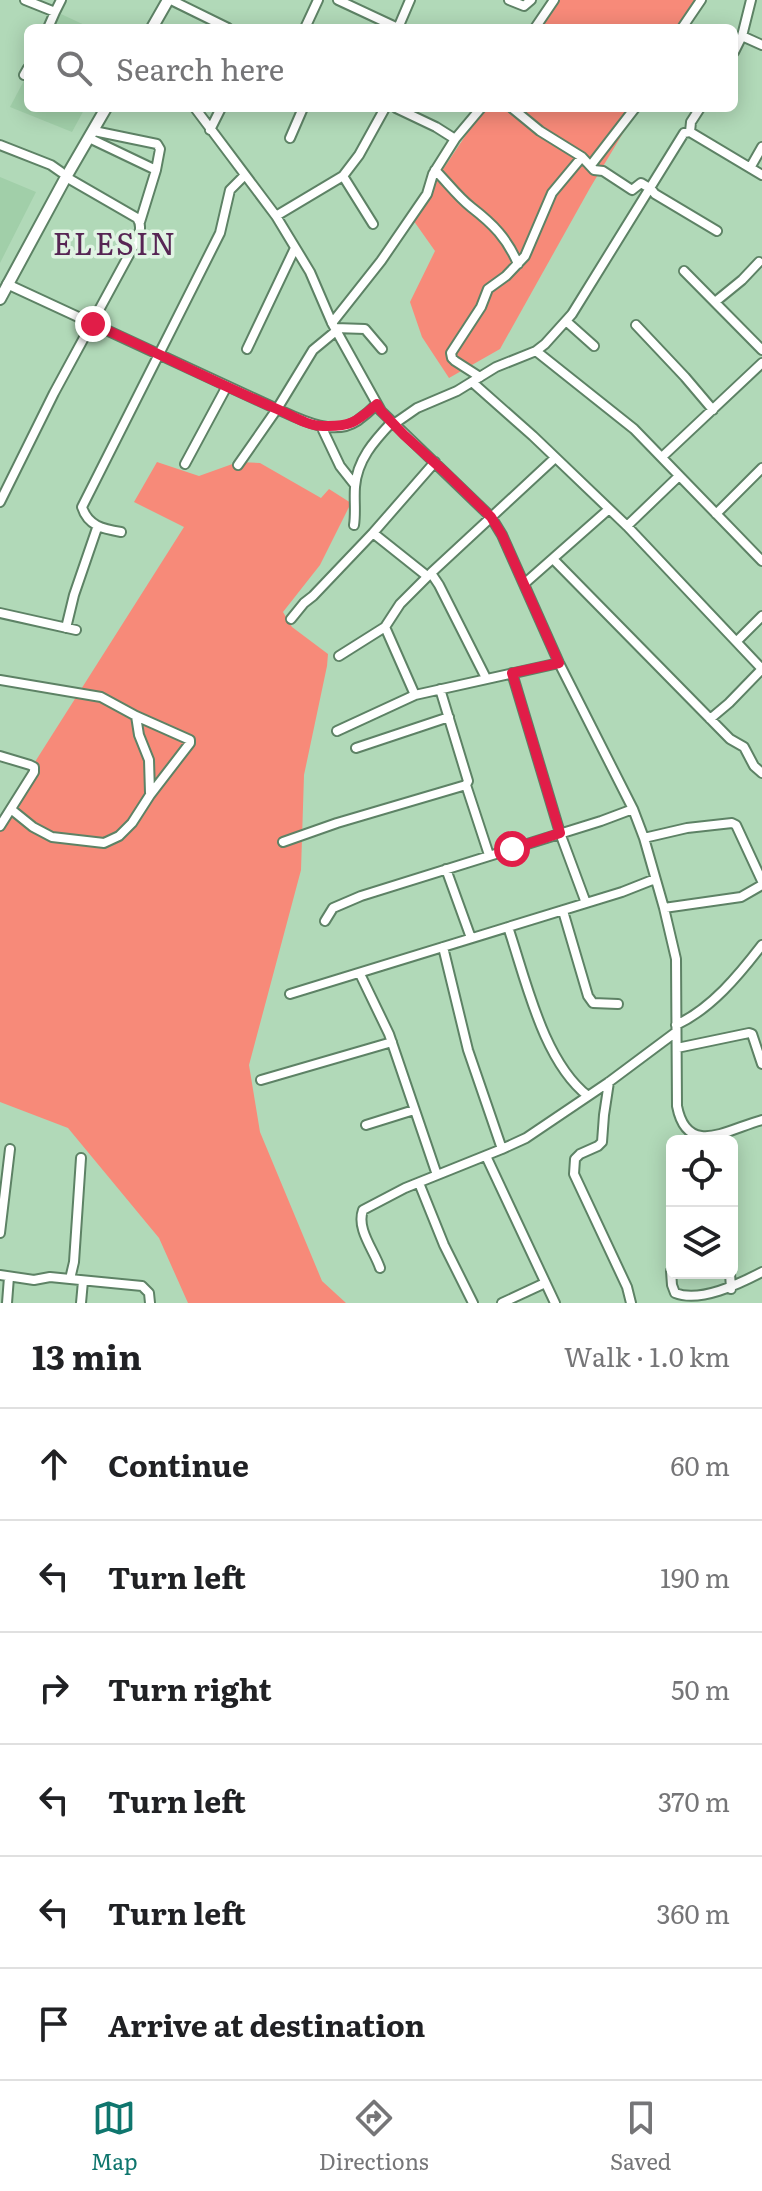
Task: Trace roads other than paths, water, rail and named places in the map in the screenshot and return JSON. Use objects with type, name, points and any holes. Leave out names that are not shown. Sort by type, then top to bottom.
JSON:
[{"type":"main road","points":[[146,24],[161,0]]},
{"type":"main road","points":[[154,24],[169,0]]},
{"type":"main road","points":[[0,299],[4,284],[97,112]]},
{"type":"main road","points":[[64,175],[104,112]]},
{"type":"street","points":[[25,0],[55,12]]},
{"type":"street","points":[[50,24],[61,0]]},
{"type":"street","points":[[169,0],[220,24]]},
{"type":"street","points":[[307,24],[318,0]]},
{"type":"street","points":[[338,0],[389,24]]},
{"type":"street","points":[[400,24],[410,0]]},
{"type":"street","points":[[509,0],[524,6],[531,0]]},
{"type":"street","points":[[538,24],[554,0]]},
{"type":"street","points":[[685,24],[701,0]]},
{"type":"street","points":[[738,44],[751,0]]},
{"type":"street","points":[[742,36],[762,45]]},
{"type":"street","points":[[198,112],[276,216],[310,272],[335,327],[381,411],[497,525],[559,663],[633,809],[644,838],[676,959],[677,1106],[686,1130],[697,1135]]},
{"type":"street","points":[[210,130],[219,112]]},
{"type":"street","points":[[290,138],[301,112]]},
{"type":"street","points":[[276,216],[343,176],[359,155],[383,112]]},
{"type":"street","points":[[404,112],[455,139]]},
{"type":"street","points":[[238,465],[313,350],[335,327],[427,194],[435,170],[478,112]]},
{"type":"street","points":[[517,112],[540,131],[582,157],[594,170],[603,171],[632,190],[641,183],[717,231]]},
{"type":"street","points":[[591,165],[632,112]]},
{"type":"street","points":[[690,132],[691,122],[697,112]]},
{"type":"street","points":[[690,132],[762,175]]},
{"type":"street","points":[[354,525],[355,485],[362,459],[376,439],[393,423],[417,408],[457,391],[496,367],[536,351],[566,321],[682,136],[690,132]]},
{"type":"street","points":[[91,135],[156,170]]},
{"type":"street","points":[[0,502],[54,393],[137,240],[156,170],[160,149],[157,144],[91,135]]},
{"type":"street","points":[[0,145],[51,165],[140,222]]},
{"type":"street","points":[[750,168],[762,147]]},
{"type":"street","points":[[582,157],[552,193],[525,256],[488,289],[481,307],[451,353],[452,358],[627,526],[762,669],[710,719]]},
{"type":"street","points":[[435,170],[507,241],[518,264]]},
{"type":"street","points":[[121,532],[97,528],[82,512],[82,507],[220,233],[230,190],[244,176]]},
{"type":"street","points":[[343,176],[373,224]]},
{"type":"street","points":[[247,349],[295,248]]},
{"type":"street","points":[[715,302],[759,262]]},
{"type":"street","points":[[684,271],[762,350]]},
{"type":"street","points":[[4,284],[277,409],[321,426],[353,424],[377,404]]},
{"type":"street","points":[[566,321],[594,346]]},
{"type":"street","points":[[636,325],[713,410]]},
{"type":"street","points":[[335,327],[365,329],[382,349]]},
{"type":"street","points":[[536,351],[634,429],[762,561]]},
{"type":"street","points":[[662,457],[762,363]]},
{"type":"street","points":[[185,464],[227,386]]},
{"type":"street","points":[[321,426],[338,462],[355,485]]},
{"type":"street","points":[[339,656],[385,627],[400,604],[429,574],[555,458]]},
{"type":"street","points":[[291,619],[435,462]]},
{"type":"street","points":[[716,514],[762,468]]},
{"type":"street","points":[[627,526],[679,476]]},
{"type":"street","points":[[524,584],[609,509]]},
{"type":"street","points":[[66,628],[97,528]]},
{"type":"street","points":[[373,533],[429,574],[439,585],[486,678]]},
{"type":"street","points":[[553,559],[730,739],[744,747],[754,766],[762,773]]},
{"type":"street","points":[[0,613],[76,630]]},
{"type":"street","points":[[737,641],[762,616]]},
{"type":"street","points":[[385,627],[415,695]]},
{"type":"street","points":[[337,731],[415,695],[559,663]]},
{"type":"street","points":[[512,673],[560,833],[586,903]]},
{"type":"street","points":[[0,680],[101,697],[190,740],[140,812],[123,832],[103,843],[45,834],[12,810]]},
{"type":"street","points":[[440,689],[489,855]]},
{"type":"street","points":[[136,716],[150,765],[150,795]]},
{"type":"street","points":[[356,748],[449,717]]},
{"type":"street","points":[[0,756],[34,767],[34,772],[0,826]]},
{"type":"street","points":[[283,842],[466,785]]},
{"type":"street","points":[[325,921],[333,908],[381,889],[633,809]]},
{"type":"street","points":[[644,838],[687,828],[732,823],[736,825],[762,883],[741,897],[664,908]]},
{"type":"street","points":[[446,869],[471,938]]},
{"type":"street","points":[[290,994],[563,911],[655,879]]},
{"type":"street","points":[[563,911],[588,996],[593,1003],[618,1004]]},
{"type":"street","points":[[508,927],[545,1037],[569,1079],[588,1096]]},
{"type":"street","points":[[380,1268],[360,1215],[363,1210],[526,1138],[609,1082],[704,1008],[762,945]]},
{"type":"street","points":[[443,947],[468,1050],[502,1149]]},
{"type":"street","points":[[360,974],[392,1042],[437,1175]]},
{"type":"street","points":[[677,1048],[752,1034],[762,1029]]},
{"type":"street","points":[[752,1034],[762,1064]]},
{"type":"street","points":[[261,1080],[392,1042]]},
{"type":"street","points":[[609,1082],[602,1142],[575,1159],[574,1174],[627,1287],[631,1303]]},
{"type":"street","points":[[366,1125],[414,1110]]},
{"type":"street","points":[[718,1135],[762,1120]]},
{"type":"street","points":[[0,1233],[10,1149]]},
{"type":"street","points":[[486,1156],[555,1303]]},
{"type":"street","points":[[70,1279],[74,1262],[81,1158]]},
{"type":"street","points":[[419,1183],[444,1245],[473,1303]]},
{"type":"street","points":[[672,1279],[675,1293],[680,1297],[708,1300],[762,1272]]},
{"type":"street","points":[[7,1303],[5,1276],[142,1286],[147,1288],[150,1303]]},
{"type":"street","points":[[730,1279],[731,1289]]},
{"type":"street","points":[[81,1303],[83,1281]]},
{"type":"street","points":[[502,1303],[545,1283]]},
{"type":"district","name":"ELESIN","points":[[115,242]]}]
